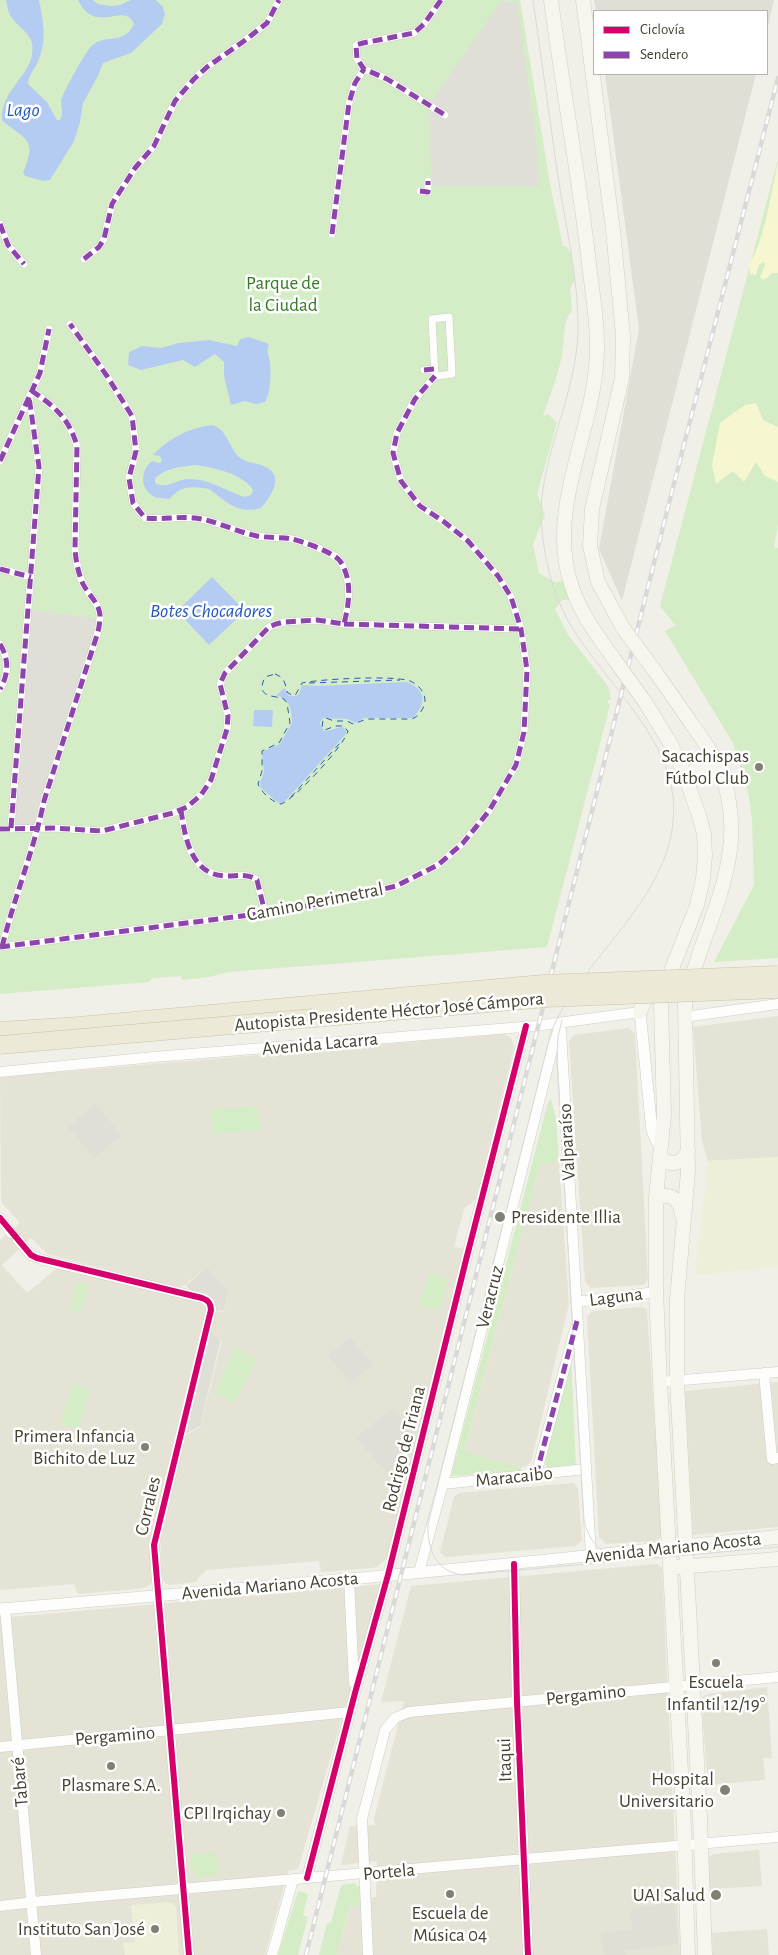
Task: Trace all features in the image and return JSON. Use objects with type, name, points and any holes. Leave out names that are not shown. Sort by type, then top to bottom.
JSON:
[{"type":"highway","name":"Autopista Presidente Héctor José Cámpora","points":[[0,1045],[77,1033],[543,984],[778,975]]},
{"type":"highway","name":"Autopista Presidente Héctor José Cámpora","points":[[0,1031],[77,1033],[546,998],[778,989]]},
{"type":"highway","points":[[0,1024],[25,1023],[77,1033]]},
{"type":"highway","points":[[0,1053],[77,1033]]},
{"type":"main road","points":[[551,0],[562,80],[579,176],[597,345],[592,399],[568,496],[565,516],[564,551],[572,588],[580,606],[614,659],[645,702],[672,746],[688,784],[704,834],[703,879],[697,905],[662,995],[660,1015],[664,1090],[661,1153],[656,1198],[656,1292],[675,1686],[685,1845],[688,1955]]},
{"type":"main road","points":[[584,0],[593,71]]},
{"type":"main road","points":[[593,75],[613,230],[623,336],[622,378],[592,509],[590,546],[598,582],[623,628],[708,747],[720,770],[730,813],[731,853],[709,930],[690,982],[684,1016],[688,1150],[687,1187],[677,1300],[677,1381],[705,1955]]},
{"type":"main road","points":[[688,784],[690,776],[698,768],[709,765],[720,770]]},
{"type":"main road","points":[[640,1012],[644,1001],[653,992],[666,984]]},
{"type":"main road","points":[[661,1153],[664,1160],[674,1164],[686,1157],[688,1150]]},
{"type":"main road","points":[[656,1198],[663,1195],[677,1200],[680,1205],[683,1224]]},
{"type":"main road","name":"Avenida Mariano Acosta","points":[[669,1548],[778,1537]]},
{"type":"main road","name":"Avenida Mariano Acosta","points":[[670,1568],[778,1558]]},
{"type":"street","points":[[84,259],[104,239],[112,204],[135,168],[154,146],[179,96],[206,67],[244,42],[267,23],[279,0]]},
{"type":"street","points":[[441,0],[424,24],[414,33],[356,45],[357,59],[364,68],[387,79],[445,114]]},
{"type":"street","points":[[332,234],[348,103],[355,83],[364,68]]},
{"type":"street","points":[[420,191],[428,192],[428,181]]},
{"type":"street","points":[[0,224],[8,245],[24,264]]},
{"type":"street","name":"Camino Perimetral","points":[[1,947],[265,912],[335,901],[396,886],[438,865],[463,843],[490,811],[516,765],[524,732],[527,670],[521,630],[511,597],[498,576],[468,541],[420,506],[401,481],[393,453],[397,433],[415,399],[434,373],[432,320],[450,317],[452,374],[434,373]]},
{"type":"street","points":[[70,324],[107,376],[132,416],[136,451],[129,478],[133,503],[145,518],[160,520],[177,516],[198,518],[258,536],[293,539],[339,559],[347,573],[349,602],[344,624]]},
{"type":"street","points":[[0,462],[40,373],[48,329]]},
{"type":"street","points":[[424,370],[434,373]]},
{"type":"street","points":[[11,828],[38,466],[30,394]]},
{"type":"street","points":[[1,947],[38,828],[44,801],[97,635],[100,614],[84,586],[76,561],[77,446],[73,430],[66,419],[52,406],[30,394]]},
{"type":"street","points":[[0,569],[31,577]]},
{"type":"street","points":[[0,829],[38,828],[102,831],[181,810],[193,803],[201,795],[215,770],[228,722],[220,684],[225,673],[269,627],[276,624],[317,620],[344,624],[521,630]]},
{"type":"street","points":[[0,644],[6,657],[7,670],[0,689]]},
{"type":"street","points":[[181,810],[190,852],[196,862],[207,871],[222,876],[251,876],[257,880],[265,912]]},
{"type":"street","points":[[684,1016],[778,1004]]},
{"type":"street","points":[[640,1012],[652,1131],[661,1153]]},
{"type":"street","name":"Avenida Lacarra","points":[[0,1072],[154,1057],[561,1023],[640,1012]]},
{"type":"street","name":"Valparaíso","points":[[561,1023],[591,1556]]},
{"type":"street","name":"Veracruz","points":[[419,1572],[561,1023]]},
{"type":"street","name":"Rodrigo de Triana","points":[[307,1878],[388,1575],[526,1026]]},
{"type":"street","name":"Corrales","points":[[0,1218],[31,1254],[43,1260],[202,1298],[208,1300],[211,1305],[196,1377],[156,1533],[154,1558],[159,1597],[189,1955]]},
{"type":"street","name":"Laguna","points":[[576,1302],[656,1292]]},
{"type":"street","name":"Valparaíso","points":[[536,1475],[577,1321]]},
{"type":"street","points":[[660,1382],[778,1372]]},
{"type":"street","points":[[764,1373],[772,1458],[778,1458]]},
{"type":"street","name":"Maracaibo","points":[[443,1484],[586,1469]]},
{"type":"street","name":"Avenida Mariano Acosta","points":[[2,1609],[159,1597],[669,1548]]},
{"type":"street","name":"Itaqui","points":[[514,1564],[517,1702],[528,1955]]},
{"type":"street","points":[[349,1579],[355,1693]]},
{"type":"street","name":"Tabaré","points":[[2,1609],[17,1746],[36,1955]]},
{"type":"street","name":"Pergamino","points":[[363,1874],[362,1819],[385,1730],[395,1718],[409,1712],[778,1677]]},
{"type":"street","name":"Pergamino","points":[[0,1747],[350,1712]]},
{"type":"street","name":"Portela","points":[[0,1906],[778,1837]]},
{"type":"street","points":[[363,1874],[368,1955]]},
{"type":"street","points":[[272,1955],[293,1880]]},
{"type":"shaded area","points":[[594,0],[774,0],[768,27],[768,10],[596,10]]},
{"type":"shaded area","points":[[501,1],[517,2],[535,132],[540,186],[432,186],[428,106]]},
{"type":"shaded area","points":[[605,75],[756,75],[622,601],[599,549],[639,329]]},
{"type":"shaded area","points":[[29,610],[100,619],[38,829],[11,828]]},
{"type":"shaded area","points":[[778,1016],[778,1157],[708,1161],[702,1141],[693,1027]]},
{"type":"shaded area","points":[[629,1028],[635,1034],[648,1279],[644,1285],[591,1288],[585,1282],[569,1042],[574,1035]]},
{"type":"shaded area","points":[[504,1034],[512,1039],[514,1047],[476,1199],[464,1209],[454,1247],[464,1249],[387,1557],[384,1561],[377,1567],[372,1568],[321,1572],[319,1561],[207,1570],[198,1578],[197,1582],[169,1585],[165,1583],[162,1576],[160,1536],[185,1436],[200,1427],[222,1340],[211,1330],[216,1311],[223,1312],[228,1290],[207,1267],[185,1285],[177,1287],[47,1254],[31,1238],[2,1265],[27,1293],[57,1268],[204,1304],[206,1307],[151,1533],[153,1579],[150,1585],[144,1588],[79,1594],[74,1584],[0,1590],[0,1240],[20,1223],[2,1203],[1,1198],[0,1077]]},
{"type":"shaded area","points":[[95,1104],[122,1135],[94,1158],[68,1127]]},
{"type":"shaded area","points":[[778,1157],[778,1267],[695,1275],[708,1161]]},
{"type":"shaded area","points":[[559,1162],[569,1304],[531,1462],[522,1467],[464,1453],[540,1163]]},
{"type":"shaded area","points":[[207,1267],[228,1290],[223,1311],[215,1310],[186,1286]]},
{"type":"shaded area","points":[[643,1307],[647,1310],[662,1535],[657,1541],[606,1544],[599,1537],[587,1317],[592,1311]]},
{"type":"shaded area","points":[[211,1331],[221,1339],[200,1426],[186,1434]]},
{"type":"shaded area","points":[[350,1337],[373,1364],[351,1383],[328,1356]]},
{"type":"shaded area","points":[[778,1382],[778,1527],[693,1535],[685,1391]]},
{"type":"shaded area","points":[[392,1408],[413,1433],[399,1487],[356,1438]]},
{"type":"shaded area","points":[[573,1483],[578,1488],[582,1540],[576,1546],[445,1557],[440,1552],[454,1497],[459,1493]]},
{"type":"shaded area","points":[[657,1564],[662,1568],[680,1955],[337,1955],[352,1900],[376,1897],[377,1861],[341,1865],[350,1826],[375,1825],[374,1819],[404,1701],[381,1702],[411,1586]]},
{"type":"shaded area","points":[[381,1584],[298,1869],[288,1871],[265,1955],[0,1955],[0,1618]]},
{"type":"shaded area","points":[[767,1687],[772,1758],[763,1758],[765,1780],[708,1785],[701,1698],[707,1694]]},
{"type":"shaded area","points":[[759,1850],[762,1886],[709,1889],[708,1858],[713,1854]]},
{"type":"shaded area","name":"Instituto San José","points":[[170,1902],[176,1907],[179,1955],[125,1955],[123,1943],[135,1942],[131,1905]]},
{"type":"shaded area","points":[[674,1902],[678,1944],[626,1951],[626,1955],[604,1955],[601,1933],[632,1929],[631,1908]]},
{"type":"shaded area","points":[[767,1929],[769,1955],[713,1955],[712,1933]]},
{"type":"green space","name":"Parque de la Ciudad","points":[[0,0],[520,0],[550,184],[563,246],[567,247],[571,254],[575,281],[570,288],[572,310],[565,326],[560,363],[543,416],[548,414],[557,423],[537,494],[545,515],[533,544],[539,573],[555,582],[565,581],[570,600],[562,600],[555,609],[568,635],[608,686],[611,699],[607,702],[610,705],[547,947],[229,972],[209,977],[182,980],[181,976],[153,978],[149,982],[0,994]]},
{"type":"green space","points":[[778,159],[778,525],[774,547],[778,548],[778,958],[714,962],[754,885],[752,820],[748,792],[733,743],[665,631],[675,625],[660,606]]},
{"type":"green space","points":[[551,1099],[556,1119],[559,1162],[540,1164],[464,1452],[522,1467],[520,1471],[451,1476],[548,1102]]},
{"type":"green space","points":[[258,1106],[260,1130],[212,1134],[210,1110]]},
{"type":"green space","points":[[428,1273],[448,1278],[440,1310],[420,1306]]},
{"type":"green space","points":[[77,1282],[89,1284],[81,1313],[70,1310]]},
{"type":"green space","points":[[235,1348],[257,1359],[235,1403],[214,1393]]},
{"type":"green space","points":[[571,1354],[576,1467],[547,1469],[545,1458]]},
{"type":"green space","points":[[72,1384],[90,1388],[79,1429],[61,1425]]},
{"type":"green space","points":[[216,1852],[218,1875],[197,1877],[193,1874],[191,1854]]},
{"type":"green space","points":[[354,1883],[361,1888],[362,1907],[350,1906],[337,1955],[319,1955],[327,1923],[331,1923],[341,1885]]},
{"type":"green space","points":[[298,1891],[308,1894],[303,1916],[308,1917],[298,1955],[278,1955]]},
{"type":"sand","points":[[778,162],[778,273],[772,273],[763,280],[760,277],[765,265],[763,262],[759,265],[756,275],[750,274],[749,264],[763,230]]},
{"type":"sand","points":[[756,403],[763,420],[778,427],[778,482],[765,476],[756,462],[744,482],[733,471],[716,484],[712,465],[720,423],[745,405]]},
{"type":"water","name":"Lago","points":[[6,0],[39,0],[44,37],[39,59],[29,78],[28,84],[47,102],[57,120],[60,120],[61,117],[61,101],[65,91],[89,49],[100,41],[124,36],[134,24],[124,15],[101,18],[93,16],[85,11],[78,0],[93,0],[98,4],[111,6],[120,5],[131,0],[156,0],[163,7],[165,14],[162,24],[131,53],[103,63],[83,103],[74,141],[50,180],[44,181],[25,176],[23,173],[29,152],[27,141],[2,120],[5,102],[25,71],[33,48],[26,32],[10,15]]},
{"type":"water","points":[[249,337],[269,344],[270,383],[265,402],[256,404],[245,401],[231,405],[224,376],[224,362],[215,354],[195,367],[183,360],[141,370],[128,365],[129,352],[142,346],[161,348],[179,343],[209,340],[237,346],[240,339]]},
{"type":"water","points":[[212,425],[217,427],[225,434],[239,457],[261,465],[273,473],[275,484],[273,490],[261,508],[245,510],[238,508],[232,506],[209,489],[197,487],[178,491],[169,499],[155,497],[146,489],[143,479],[145,469],[152,461],[159,463],[162,461],[160,456],[153,455],[173,439],[187,431]],"holes":[[[195,465],[227,472],[243,480],[253,490],[251,495],[245,497],[211,483],[197,480],[184,479],[168,485],[155,483],[155,478],[169,470]]]},
{"type":"water","name":"Botes Chocadores","points":[[212,577],[245,611],[209,645],[177,611]]},
{"type":"water","points":[[407,682],[418,689],[422,697],[421,707],[413,718],[364,718],[355,723],[348,719],[323,718],[320,722],[321,727],[325,731],[343,727],[346,730],[346,734],[282,803],[277,802],[261,788],[260,783],[264,772],[262,755],[264,751],[280,744],[292,723],[289,705],[284,699],[276,696],[284,688],[289,696],[295,696],[299,694],[302,685]]},
{"type":"water","points":[[254,710],[273,710],[272,727],[253,726]]},
{"type":"ferry route","points":[[275,674],[283,679],[287,692],[293,696],[302,683],[357,678],[389,678],[413,682],[424,694],[425,701],[419,714],[412,719],[367,719],[353,724],[347,721],[334,721],[326,718],[323,720],[322,727],[325,730],[335,726],[343,726],[348,731],[345,738],[307,783],[281,804],[267,796],[258,784],[262,771],[262,751],[279,743],[290,723],[287,703],[284,699],[271,696],[262,689],[265,677],[275,674]]},
{"type":"ferry route","points":[[309,683],[400,680]]},
{"type":"ferry route","points":[[291,797],[340,743]]},
{"type":"tram line","points":[[533,0],[574,274],[578,313],[578,332],[573,372],[543,489],[541,516],[545,553],[556,594],[570,624],[654,741],[666,767],[673,794],[673,822],[667,852],[655,879],[639,905],[565,1005],[551,1032],[428,1524],[429,1542],[435,1558],[440,1564],[454,1573],[463,1575],[778,1547]]},
{"type":"tram line","points":[[562,1020],[558,1037],[557,1062],[584,1520],[592,1540],[601,1550],[621,1556]]},
{"type":"railway","points":[[306,1955],[666,515],[778,78]]},
{"type":"marked path","points":[[84,259],[99,247],[104,239],[112,204],[135,168],[154,146],[175,101],[207,67],[267,23],[279,0]]},
{"type":"marked path","points":[[441,0],[424,24],[414,33],[356,45],[357,59],[364,69],[387,79],[445,115]]},
{"type":"marked path","points":[[332,234],[349,103],[355,83],[364,69]]},
{"type":"marked path","points":[[420,191],[428,192],[428,181]]},
{"type":"marked path","points":[[0,224],[8,245],[24,264]]},
{"type":"marked path","points":[[0,829],[53,828],[102,831],[173,813],[187,807],[201,795],[211,780],[227,729],[228,716],[220,684],[225,673],[269,627],[284,622],[317,620],[344,624],[347,608],[349,592],[347,576],[340,561],[332,554],[292,539],[261,537],[202,519],[145,518],[133,503],[129,478],[136,451],[132,416],[107,376],[70,324]]},
{"type":"marked path","points":[[0,461],[40,373],[49,329]]},
{"type":"marked path","points":[[424,370],[434,369]]},
{"type":"marked path","points":[[0,947],[265,913],[335,901],[396,886],[438,865],[463,843],[489,811],[516,765],[524,732],[527,670],[521,629],[511,597],[498,576],[468,541],[420,506],[401,481],[393,453],[397,433],[415,399],[435,376]]},
{"type":"marked path","points":[[2,947],[35,838],[44,801],[97,635],[100,620],[98,606],[81,580],[76,558],[77,446],[70,428],[60,414],[48,402],[32,391]]},
{"type":"marked path","points":[[11,828],[39,467],[29,397]]},
{"type":"marked path","points":[[0,569],[31,577]]},
{"type":"marked path","points":[[344,624],[521,629]]},
{"type":"marked path","points":[[0,644],[7,666],[5,678],[0,689]]},
{"type":"marked path","points":[[181,810],[188,843],[192,854],[198,862],[205,870],[215,874],[246,876],[257,880],[265,913]]},
{"type":"marked path","points":[[536,1475],[577,1321]]},
{"type":"cycle path","points":[[307,1878],[388,1575],[526,1026]]},
{"type":"cycle path","points":[[0,1218],[31,1255],[37,1258],[202,1298],[210,1304],[211,1310],[154,1545],[189,1955]]},
{"type":"cycle path","points":[[514,1564],[517,1702],[528,1955]]},
{"type":"place","name":"Sacachispas Fútbol Club","points":[[759,767]]},
{"type":"place","name":"Presidente Illia","points":[[500,1217]]},
{"type":"place","name":"Primera Infancia Bichito de Luz","points":[[145,1447]]},
{"type":"place","name":"Escuela Infantil 12/19°","points":[[716,1663]]},
{"type":"place","name":"Plasmare S.A.","points":[[111,1766]]},
{"type":"place","name":"Hospital Universitario","points":[[725,1790]]},
{"type":"place","name":"CPI Irqichay","points":[[281,1813]]},
{"type":"place","name":"Escuela de Música 04","points":[[450,1894]]},
{"type":"place","name":"UAI Salud","points":[[716,1895]]},
{"type":"place","name":"Instituto San José","points":[[155,1929]]}]
